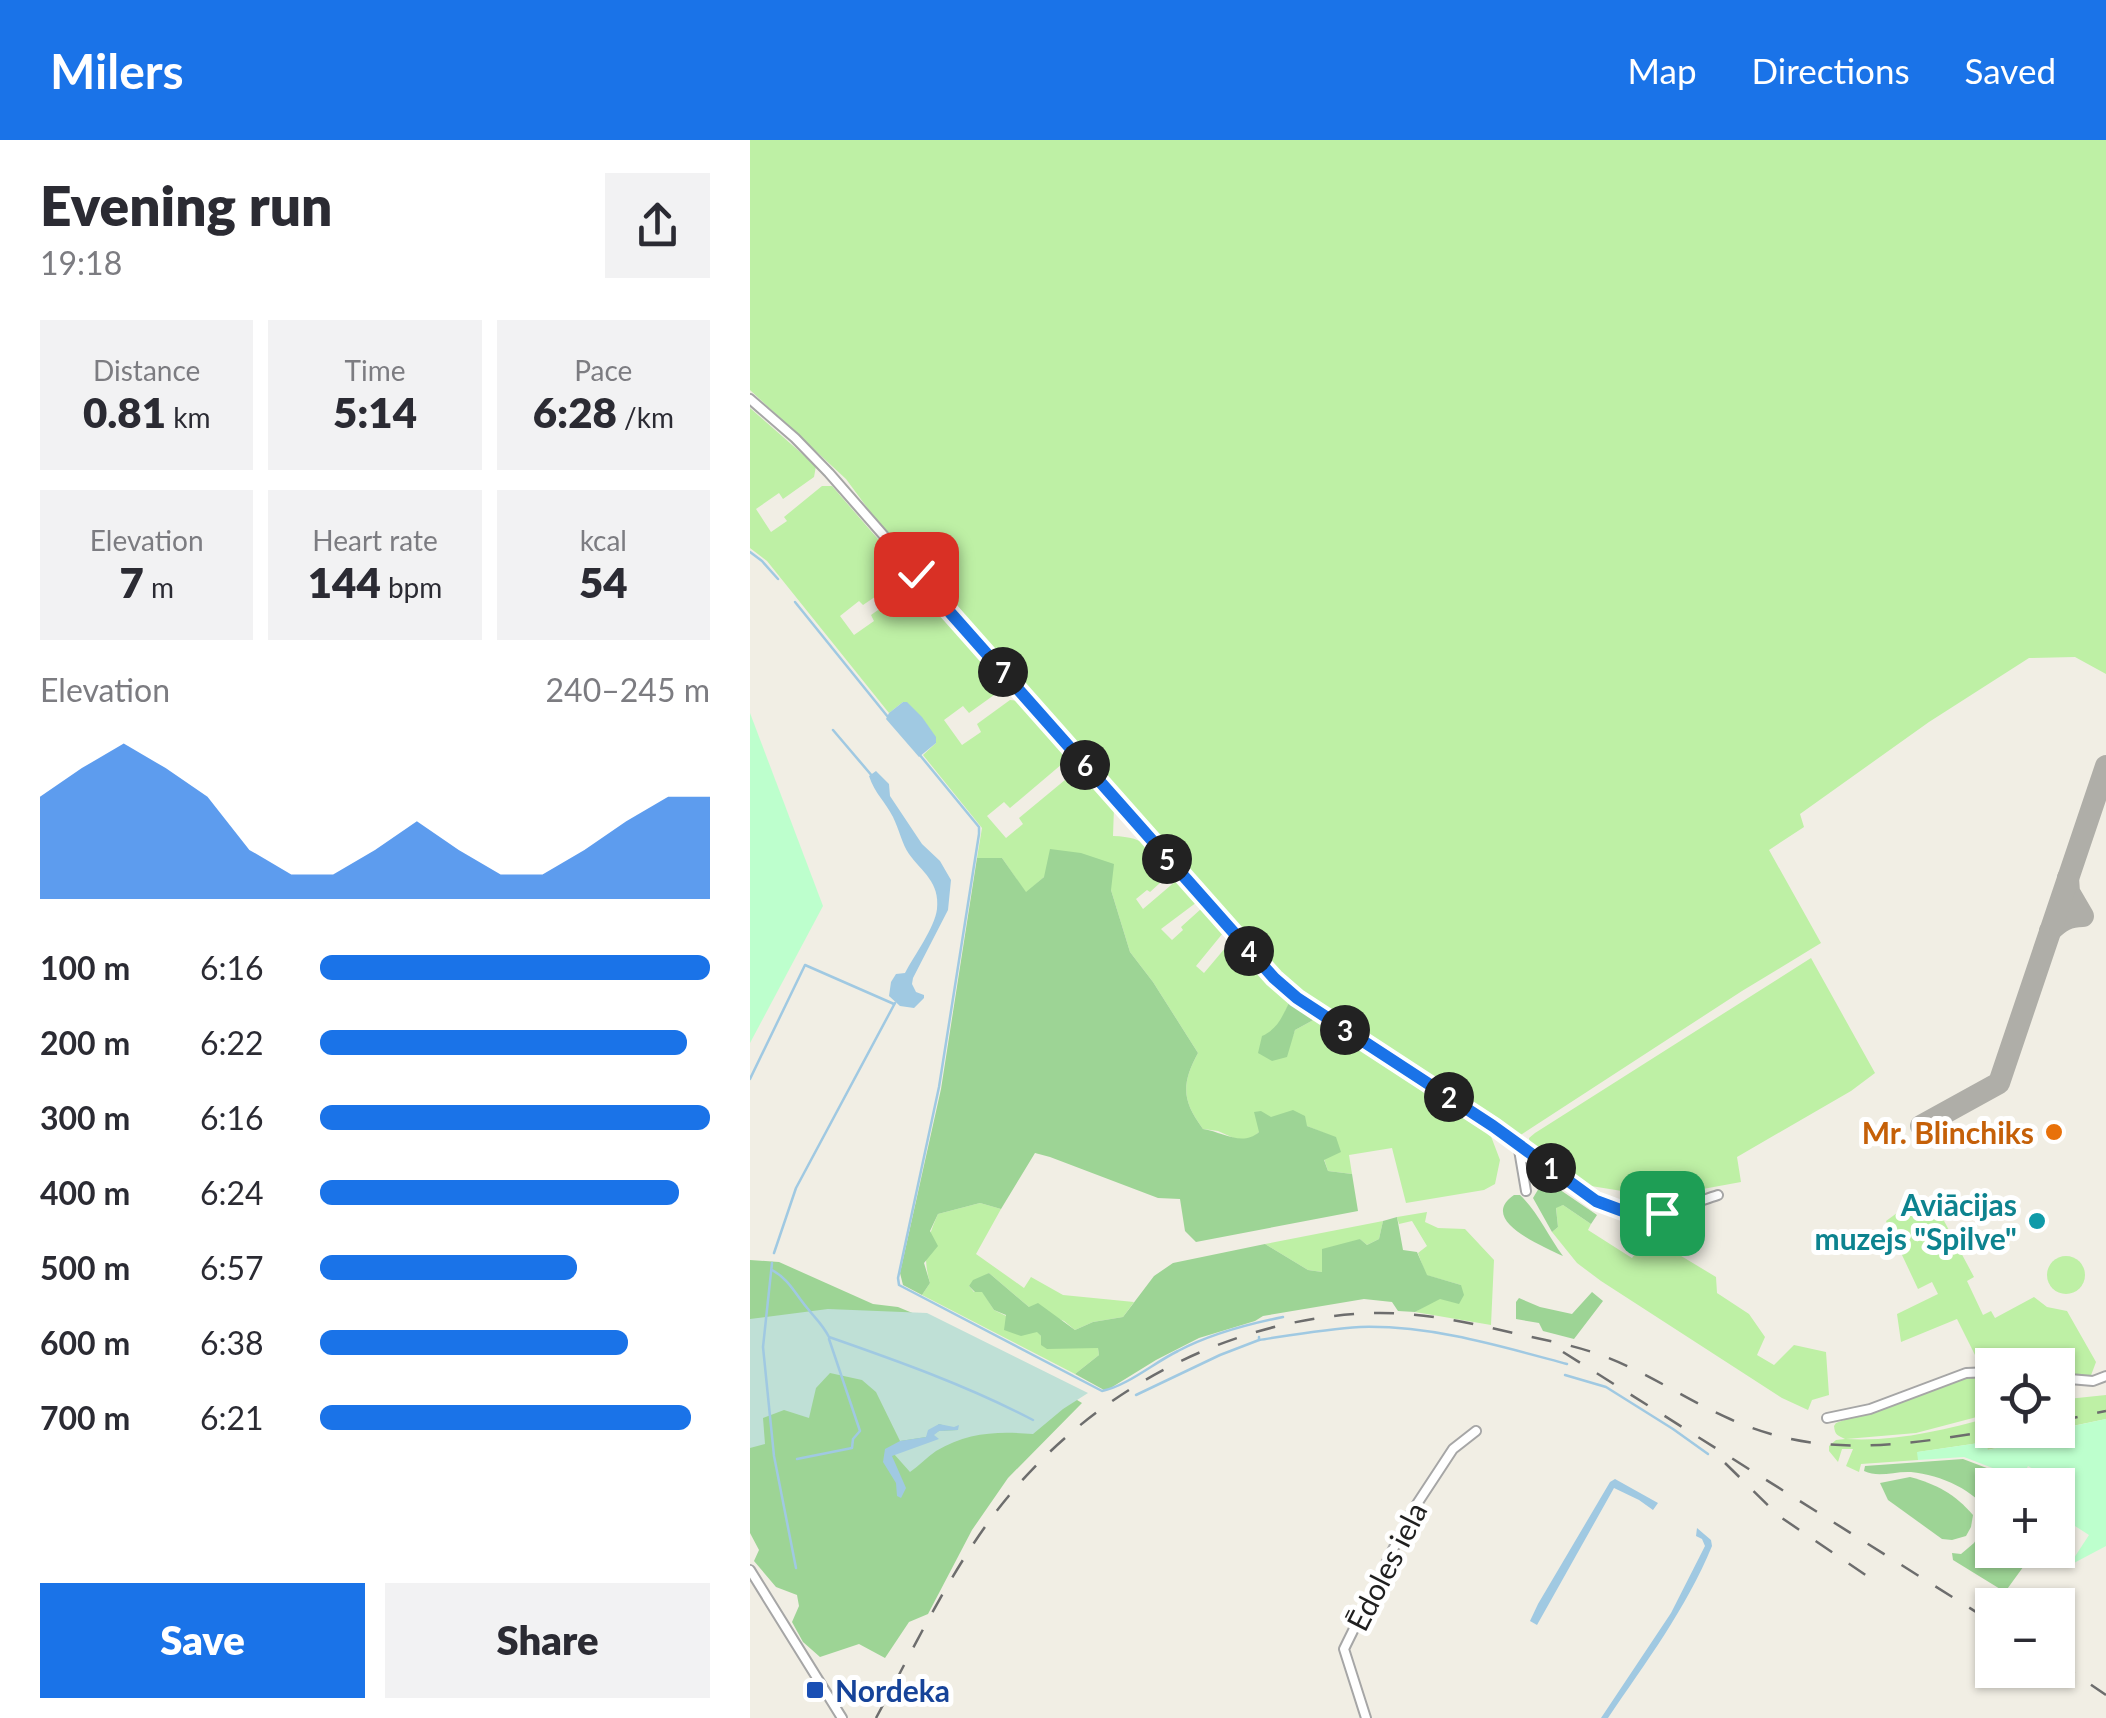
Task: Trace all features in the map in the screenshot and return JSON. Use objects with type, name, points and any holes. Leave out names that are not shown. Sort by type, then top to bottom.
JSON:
[{"type":"street","points":[[750,398],[829,473],[1274,978],[1297,998],[1518,1144],[1596,1201],[1623,1211],[1662,1213],[1718,1195]]},
{"type":"street","points":[[1518,1144],[1526,1191]]},
{"type":"street","points":[[2075,1380],[2093,1382],[2106,1376],[2104,1365]]},
{"type":"street","points":[[1827,1418],[1870,1409],[1975,1373]]},
{"type":"street","name":"Ēdoles iela","points":[[1366,1718],[1344,1649],[1411,1513],[1453,1449],[1476,1430]]},
{"type":"street","points":[[750,1570],[842,1718]]},
{"type":"green space","points":[[750,140],[2106,140],[2106,674],[2075,657],[2029,658],[1929,722],[1800,814],[1804,827],[1769,850],[1821,943],[1519,1136],[1299,993],[1273,970],[917,568],[846,479],[750,390]]},
{"type":"green space","points":[[750,408],[816,466],[814,477],[783,499],[779,493],[756,509],[771,532],[822,486],[832,486],[903,568],[903,578],[863,605],[859,601],[840,616],[854,635],[874,621],[871,615],[909,588],[923,588],[1002,679],[1001,690],[969,713],[963,706],[944,720],[962,745],[981,732],[977,724],[1010,700],[1021,701],[1063,750],[1062,764],[1010,808],[1004,802],[987,816],[1006,838],[1023,824],[1019,818],[1071,775],[1084,775],[1114,807],[1113,836],[1141,842],[1171,873],[1136,899],[1143,909],[1177,880],[1197,902],[1161,929],[1172,940],[1202,908],[1223,933],[1196,966],[1204,973],[1231,941],[1264,979],[1290,1001],[1273,1031],[1289,1046],[1295,1030],[1317,1018],[1489,1131],[1500,1160],[1495,1184],[1484,1190],[1406,1203],[1392,1148],[1349,1155],[1352,1174],[1328,1171],[1324,1159],[1336,1138],[1307,1126],[1259,1132],[1251,1139],[1238,1140],[1203,1129],[1186,1092],[1198,1053],[1130,952],[1111,890],[1044,877],[1026,893],[1002,858],[977,858],[982,828],[923,755],[936,743],[903,702],[889,713],[767,561],[750,548]]},
{"type":"green space","points":[[750,713],[823,906],[750,1043]]},
{"type":"green space","points":[[1050,849],[1081,853],[1114,864],[1111,890],[1130,952],[1198,1053],[1186,1092],[1203,1129],[1246,1138],[1259,1132],[1254,1112],[1271,1117],[1293,1110],[1305,1116],[1307,1126],[1336,1137],[1341,1152],[1324,1160],[1328,1171],[1352,1174],[1358,1211],[1196,1242],[1185,1231],[1180,1199],[1158,1198],[1035,1153],[1001,1209],[980,1203],[938,1214],[930,1231],[938,1246],[924,1263],[930,1283],[922,1295],[903,1285],[900,1273],[941,1089],[977,858],[1002,858],[1026,892],[1044,877]]},
{"type":"green space","points":[[1811,958],[1875,1073],[1737,1157],[1741,1182],[1659,1197],[1591,1186],[1530,1145],[1529,1138],[1535,1133]]},
{"type":"green space","points":[[1290,1001],[1317,1018],[1295,1030],[1287,1057],[1272,1061],[1258,1053],[1262,1036],[1276,1025]]},
{"type":"green space","points":[[1542,1183],[1553,1185],[1597,1215],[1591,1224],[1563,1205],[1556,1208],[1558,1227],[1552,1232],[1533,1198]]},
{"type":"green space","points":[[1514,1195],[1520,1195],[1532,1209],[1563,1256],[1508,1223],[1503,1214],[1505,1204]]},
{"type":"green space","points":[[980,1203],[1001,1209],[976,1254],[1024,1288],[1031,1277],[1063,1295],[1134,1302],[1123,1317],[1093,1322],[1075,1330],[1064,1321],[1029,1307],[989,1273],[969,1286],[974,1292],[982,1291],[994,1310],[1041,1336],[1098,1347],[1099,1355],[1075,1374],[922,1295],[930,1283],[927,1248],[938,1214]]},
{"type":"green space","points":[[1935,1204],[1974,1277],[1967,1281],[1983,1315],[1991,1311],[1995,1318],[2034,1297],[2047,1307],[2067,1311],[2096,1362],[2090,1378],[2075,1376],[2075,1348],[1975,1348],[1975,1355],[1957,1319],[1901,1342],[1897,1314],[1938,1294],[1932,1282],[1918,1289],[1886,1221],[1897,1213]]},
{"type":"green space","points":[[1563,1205],[1591,1224],[1588,1230],[1632,1258],[1648,1236],[1716,1277],[1717,1293],[1749,1314],[1765,1337],[1757,1355],[1774,1365],[1794,1345],[1826,1352],[1829,1395],[1812,1400],[1808,1410],[1782,1398],[1601,1281],[1577,1263],[1552,1232],[1558,1227],[1556,1207]]},
{"type":"green space","points":[[1427,1212],[1425,1222],[1438,1228],[1465,1229],[1494,1260],[1491,1325],[1415,1312],[1461,1285],[1426,1275],[1418,1253],[1427,1246],[1412,1221],[1399,1224],[1397,1217]]},
{"type":"green space","points":[[1397,1217],[1403,1250],[1417,1252],[1427,1275],[1461,1285],[1464,1295],[1459,1304],[1440,1299],[1415,1312],[1398,1311],[1392,1302],[1364,1299],[1263,1316],[1199,1338],[1104,1390],[1075,1374],[1099,1355],[1098,1348],[1047,1349],[1041,1345],[1037,1332],[1021,1336],[1004,1330],[1006,1315],[994,1310],[982,1292],[969,1286],[989,1273],[1029,1307],[1038,1303],[1075,1330],[1093,1322],[1123,1317],[1154,1276],[1173,1263],[1265,1244],[1308,1270],[1322,1272],[1322,1249],[1360,1239],[1367,1245],[1379,1239],[1383,1221]]},
{"type":"green space","points":[[1383,1221],[1379,1239],[1367,1245],[1360,1239],[1322,1272],[1308,1270],[1265,1244]]},
{"type":"green space","points":[[2066,1256],[2080,1261],[2085,1275],[2080,1289],[2066,1294],[2052,1289],[2047,1275],[2052,1261]]},
{"type":"green space","points":[[750,1260],[779,1262],[873,1304],[898,1307],[980,1341],[1082,1403],[1008,1478],[972,1530],[928,1614],[909,1622],[885,1658],[859,1644],[820,1657],[803,1642],[792,1622],[799,1606],[797,1595],[776,1587],[754,1561],[759,1550],[750,1533]]},
{"type":"green space","points":[[1592,1292],[1603,1301],[1574,1339],[1543,1331],[1539,1323],[1516,1319],[1519,1298],[1572,1314]]},
{"type":"green space","points":[[1966,1377],[1975,1378],[1975,1417],[1916,1433],[1846,1439],[1902,1437],[1975,1421],[1975,1444],[1918,1452],[1918,1460],[1861,1464],[1859,1472],[1846,1466],[1853,1449],[1842,1449],[1838,1462],[1829,1451],[1836,1440],[1845,1439],[1836,1433],[1836,1423]]},
{"type":"green space","points":[[2106,1395],[2106,1419],[2075,1425],[2075,1398]]},
{"type":"green space","points":[[2106,1419],[2106,1546],[2075,1562],[2089,1535],[2075,1526],[2075,1468],[1992,1468],[1964,1457],[1918,1460],[1917,1452],[1975,1444],[1975,1448],[1988,1450],[2075,1448],[2075,1426]]},
{"type":"green space","points":[[1963,1459],[1987,1468],[1975,1468],[1975,1498],[1957,1485],[1934,1476],[1870,1473],[1864,1471],[1865,1466]]},
{"type":"green space","points":[[1910,1477],[1944,1491],[1973,1515],[1966,1536],[1942,1539],[1888,1500],[1880,1483]]},
{"type":"green space","points":[[1974,1543],[1975,1568],[2022,1568],[2008,1588],[1998,1588],[1953,1560],[1952,1553],[1961,1554]]},
{"type":"shaded area","points":[[903,702],[922,717],[936,737],[936,743],[919,757],[886,719]]},
{"type":"shaded area","points":[[876,771],[889,784],[890,796],[922,844],[940,861],[951,880],[948,910],[913,978],[916,992],[924,995],[914,1008],[900,1006],[889,996],[891,982],[896,974],[905,973],[924,941],[937,909],[936,892],[907,850],[893,817],[871,782],[869,776]]},
{"type":"shaded area","points":[[828,1309],[927,1313],[1088,1393],[1033,1434],[972,1436],[936,1451],[910,1472],[894,1454],[939,1431],[958,1430],[939,1424],[926,1437],[900,1441],[876,1392],[862,1380],[830,1373],[816,1388],[809,1418],[784,1410],[763,1418],[765,1444],[750,1448],[750,1319]]},
{"type":"shaded area","points":[[939,1424],[959,1425],[958,1430],[939,1431],[934,1435],[939,1439],[892,1456],[906,1488],[901,1498],[897,1496],[896,1483],[883,1462],[885,1449],[900,1441],[926,1437],[928,1430]]},
{"type":"shaded area","points":[[1615,1479],[1658,1503],[1653,1510],[1614,1488],[1537,1625],[1530,1621],[1538,1604]]},
{"type":"shaded area","points":[[1697,1528],[1711,1540],[1712,1546],[1702,1569],[1651,1656],[1608,1718],[1601,1718],[1671,1613],[1705,1546],[1696,1536]]},
{"type":"waterway","points":[[750,552],[778,579]]},
{"type":"waterway","points":[[795,602],[888,717]]},
{"type":"waterway","points":[[833,730],[873,777]]},
{"type":"waterway","points":[[919,754],[979,827],[979,834],[939,1087],[899,1285],[1102,1391],[1203,1340],[1283,1317]]},
{"type":"waterway","points":[[750,1079],[805,965],[894,1004]]},
{"type":"waterway","points":[[774,1253],[796,1188],[895,1003]]},
{"type":"waterway","points":[[772,1263],[763,1347],[774,1456],[796,1568]]},
{"type":"waterway","points":[[772,1270],[788,1283],[829,1337],[958,1385],[1033,1420]]},
{"type":"waterway","points":[[1259,1340],[1360,1327],[1413,1329],[1567,1364]]},
{"type":"waterway","points":[[1136,1395],[1259,1337]]},
{"type":"waterway","points":[[797,1459],[852,1448],[860,1431],[829,1339]]},
{"type":"waterway","points":[[1565,1375],[1606,1387],[1708,1454]]},
{"type":"taxiway","points":[[1921,1126],[1999,1083],[2106,766]]},
{"type":"taxiway","points":[[2050,931],[2065,920],[2083,916],[2069,892],[2068,878]]},
{"type":"railway","points":[[876,1718],[970,1549],[1007,1498],[1043,1458],[1127,1391],[1223,1343],[1274,1327],[1326,1317],[1380,1313],[1434,1317],[1595,1353],[1730,1419],[1797,1440],[1862,1446],[1975,1433]]},
{"type":"railway","points":[[1563,1352],[1975,1611]]},
{"type":"railway","points":[[2075,1417],[2106,1411]]},
{"type":"railway","points":[[1725,1463],[1779,1516],[1870,1578]]},
{"type":"railway","points":[[2075,1674],[2106,1695]]},
{"type":"place","name":"Mr. Blinchiks","points":[[2054,1132]]},
{"type":"place","name":"Aviācijas muzejs \"Spilve\"","points":[[2037,1221]]},
{"type":"place","name":"Nordeka","points":[[815,1690]]},
{"type":"route","points":[[916,574],[1274,978],[1297,998],[1493,1126],[1596,1201],[1623,1211],[1662,1213]]}]
